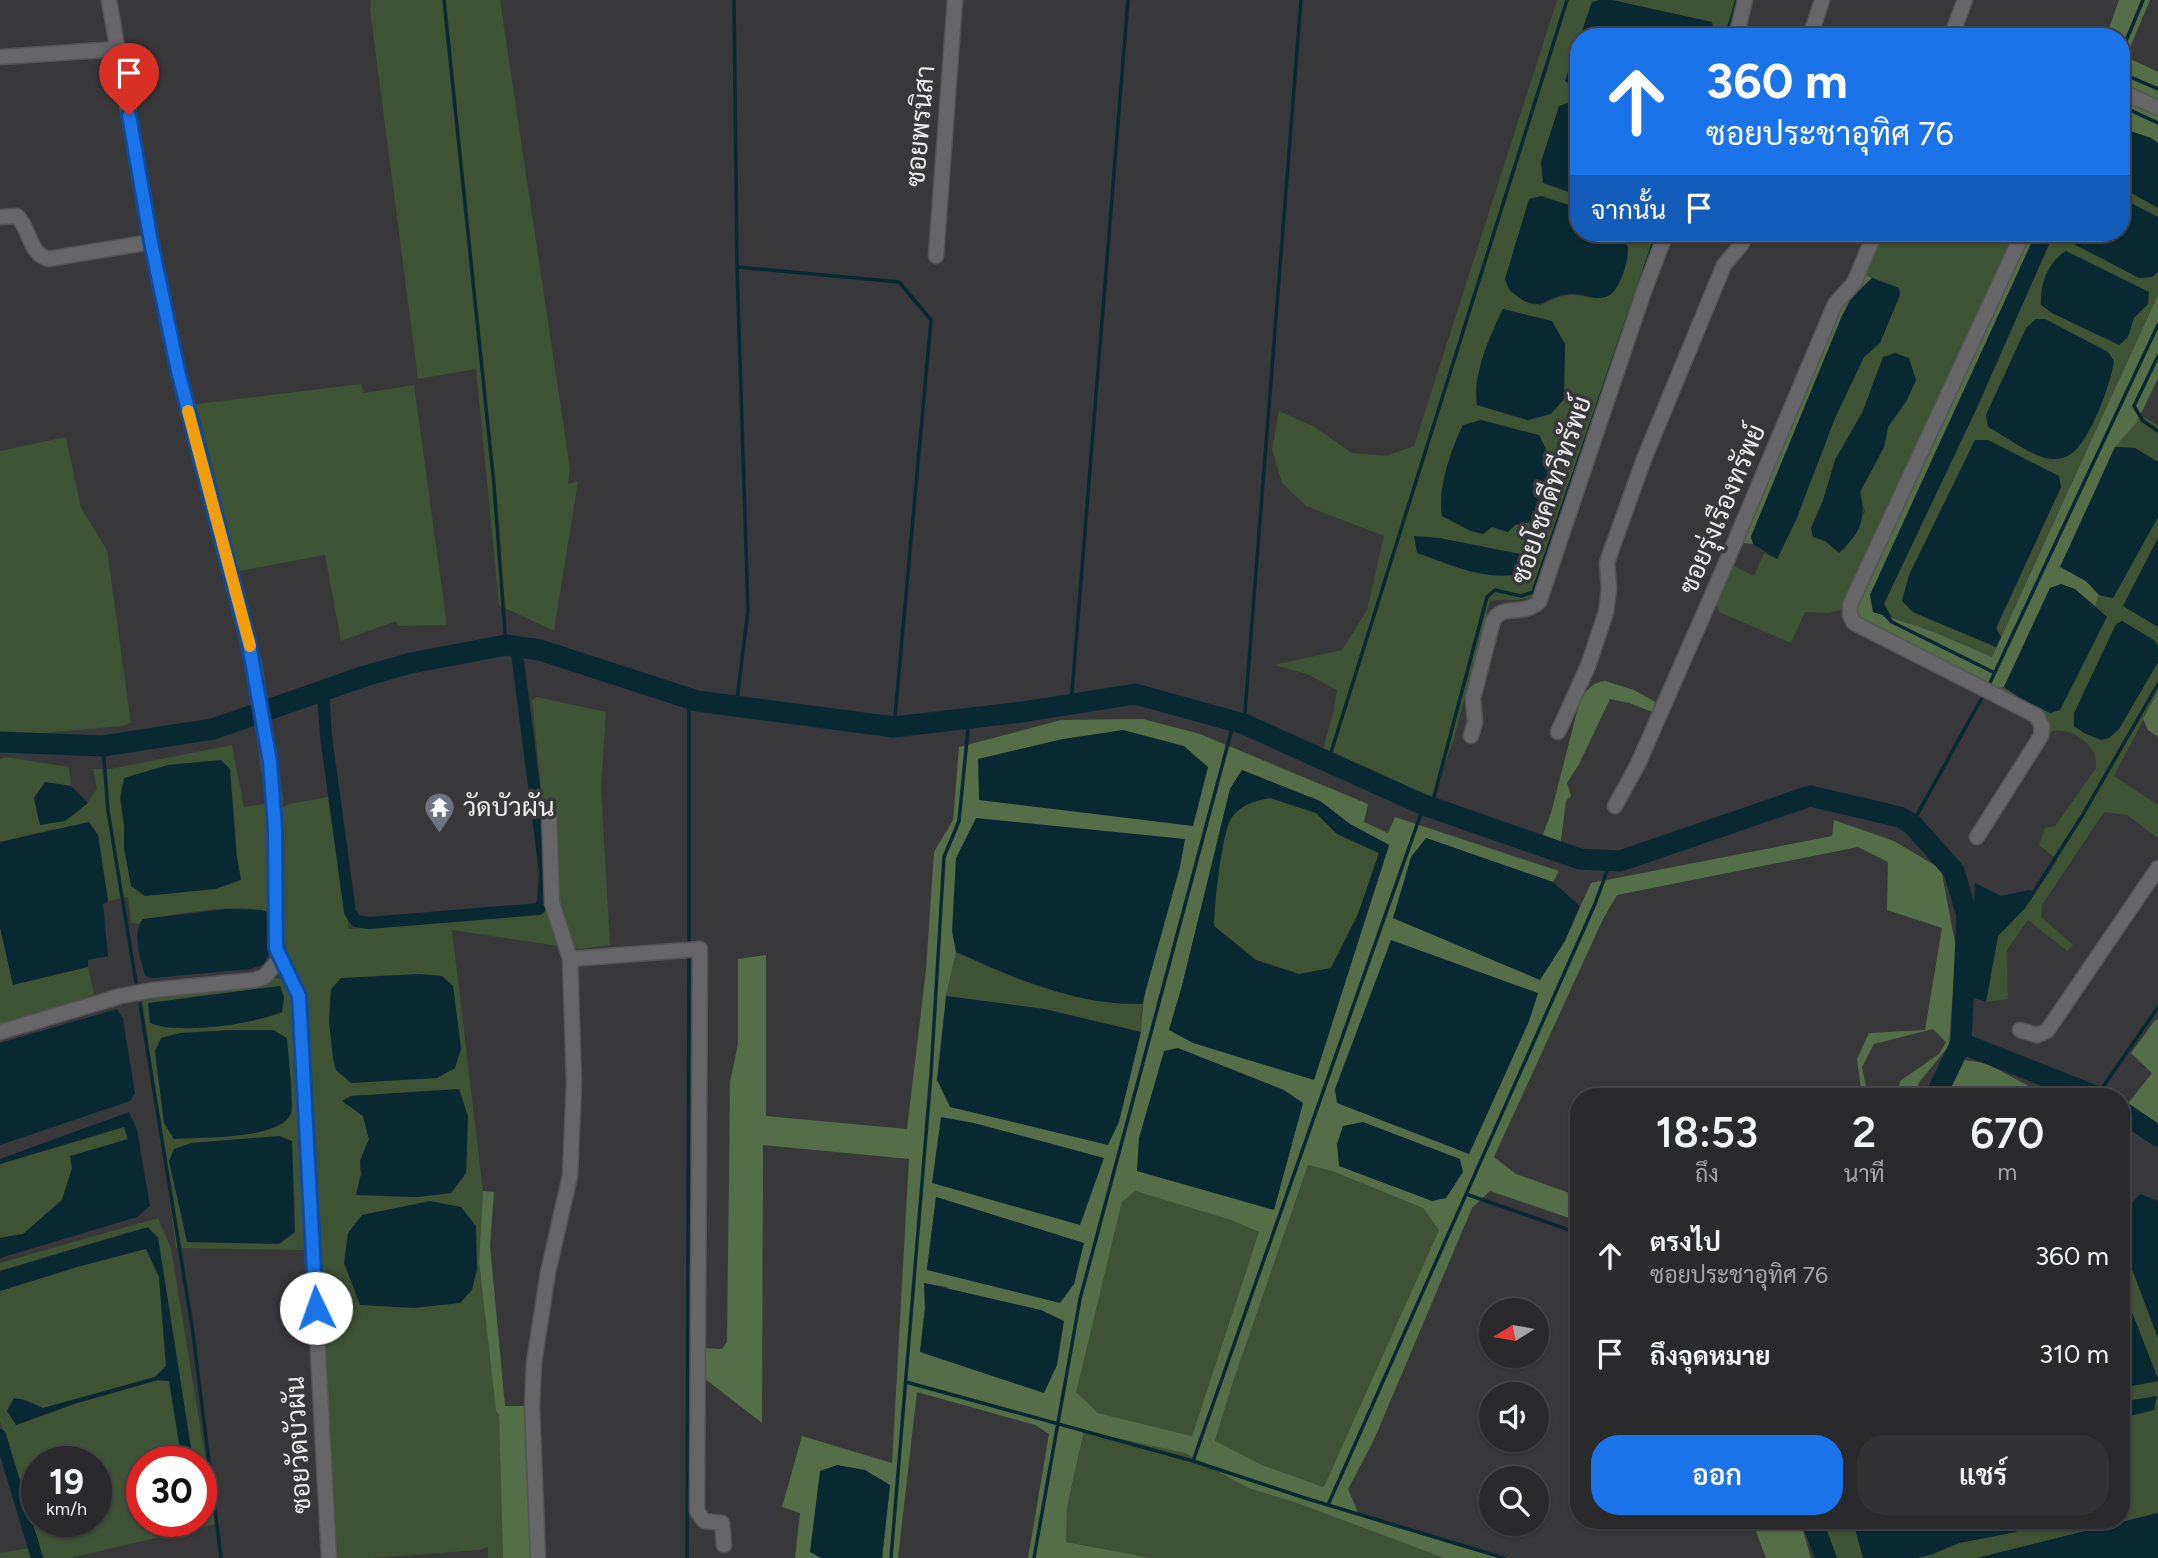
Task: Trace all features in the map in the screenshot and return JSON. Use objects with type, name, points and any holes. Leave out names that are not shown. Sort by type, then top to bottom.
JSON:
[{"type":"street","name":"ซอยวัดบัวผัน","points":[[109,0],[151,242],[178,371],[254,665],[270,762],[275,828],[276,948],[299,996],[329,1558]]},
{"type":"street","name":"ซอยพรนิสา","points":[[936,256],[955,0]]},
{"type":"street","points":[[1738,28],[1745,0]]},
{"type":"street","points":[[1813,28],[1822,0]]},
{"type":"street","points":[[1954,28],[1965,0]]},
{"type":"street","points":[[0,57],[117,49]]},
{"type":"street","points":[[2130,95],[2158,108]]},
{"type":"street","points":[[0,216],[17,216],[39,256],[48,259],[151,242]]},
{"type":"street","name":"ซอยโชคดีทวีทรัพย์","points":[[1471,736],[1475,722],[1473,698],[1493,621],[1497,614],[1529,610],[1539,602],[1663,242]]},
{"type":"street","points":[[1558,732],[1588,666],[1606,612],[1609,589],[1607,563],[1644,458],[1724,264],[1742,242]]},
{"type":"street","name":"ซอยรุ่งเรืองทรัพย์","points":[[1615,806],[1634,772],[1723,570],[1835,304],[1854,283],[1871,242]]},
{"type":"street","points":[[1978,836],[2041,736],[2042,726],[2037,716],[1854,623],[1850,606],[2019,242]]},
{"type":"street","points":[[538,1558],[532,1407],[534,1363],[548,1272],[567,1195],[572,1150],[573,1083],[570,959],[552,902],[549,813]]},
{"type":"street","points":[[2020,1030],[2037,1035],[2047,1031],[2158,868]]},
{"type":"street","points":[[570,959],[700,950],[697,1511],[704,1521],[722,1523],[724,1545]]},
{"type":"street","points":[[0,1032],[121,996],[153,990],[255,980],[264,977],[280,959]]},
{"type":"green space","points":[[371,0],[500,0],[570,469],[568,484],[578,481],[554,631],[499,605],[476,369],[418,379],[370,10]]},
{"type":"green space","points":[[1557,0],[1600,0],[1592,2],[1583,28],[1570,28],[1570,66],[1565,81],[1570,84],[1570,102],[1543,183],[1570,192],[1570,205],[1541,196],[1539,306],[1564,296],[1591,298],[1628,248],[1625,242],[1661,242],[1536,595],[1523,599],[1490,601],[1454,739],[1430,803],[1323,749],[1337,690],[1307,674],[1274,665],[1342,650],[1367,610],[1384,536],[1306,506],[1282,483],[1272,449],[1279,411],[1313,426],[1352,453],[1386,456],[1414,446]],"holes":[[[1503,309],[1552,321],[1564,399],[1551,414],[1528,420],[1477,405],[1480,369]],[[1463,426],[1508,532],[1492,527],[1483,534],[1442,516],[1443,482]],[[1415,536],[1439,538],[1525,555],[1520,574]]]},
{"type":"green space","points":[[1612,0],[1738,0],[1730,28],[1713,28],[1711,22]]},
{"type":"green space","points":[[2119,0],[2150,0],[2130,48],[2130,28],[2109,28]]},
{"type":"green space","points":[[2130,59],[2158,72],[2158,105],[2130,91]]},
{"type":"green space","points":[[2130,99],[2158,112],[2158,143],[2130,131]]},
{"type":"green space","points":[[2130,192],[2158,208],[2158,295],[2001,637],[1996,629],[2061,487],[1913,612],[1996,647],[1992,657],[1934,632],[1892,618],[1883,604],[1975,412],[2050,242],[2130,242]]},
{"type":"green space","points":[[1876,242],[2013,242],[1843,609],[1829,613],[1805,612],[1791,643],[1719,612],[1714,599],[1732,565],[1754,576],[1764,553],[1777,559],[1796,520],[1835,418],[1864,357],[1880,342],[1900,295],[1899,288],[1863,274]],"holes":[[[1907,400],[1888,427],[1884,447],[1860,492],[1865,512],[1839,552],[1825,541],[1813,537],[1811,528],[1823,501],[1835,460],[1862,413]]]},
{"type":"green space","points":[[2023,242],[2032,242],[1870,595],[1874,612],[1934,632],[1992,657],[2158,295],[2158,378],[2137,422],[2115,447],[2061,567],[2086,581],[2099,595],[2095,606],[2069,587],[2050,588],[2004,687],[1996,688],[1859,619],[1854,610]]},
{"type":"green space","points":[[1863,274],[1872,278],[1860,289],[1842,316],[1751,536],[1753,544],[1741,543],[1840,302]]},
{"type":"green space","points":[[361,384],[364,393],[414,385],[447,625],[398,626],[396,621],[341,641],[325,555],[239,571],[196,404]]},
{"type":"green space","points":[[2141,415],[2158,425],[2158,462],[2135,448],[2115,447]]},
{"type":"green space","points":[[66,437],[81,508],[107,550],[131,723],[0,737],[0,451]]},
{"type":"green space","points":[[2158,517],[2158,538],[2123,606],[2158,627],[2158,646],[2122,621],[2119,729],[2158,662],[2158,692],[2114,776],[2158,805],[2158,838],[2127,815],[2104,812],[2042,905],[2041,917],[2073,945],[2067,951],[2028,920],[2007,950],[2008,999],[1986,1002],[1998,936],[2025,908],[2058,860],[2039,845],[2045,828],[2055,826],[2096,768],[2094,753],[2085,742],[2069,732],[2052,731],[2012,794],[2003,784],[2035,732],[2026,719],[2005,702],[1997,688],[2004,687],[2023,700],[2107,617],[2095,606],[2099,595],[2113,598]]},
{"type":"green space","points":[[1605,681],[1634,690],[1659,704],[1655,713],[1610,699],[1567,783],[1571,796],[1566,801],[1560,848],[1541,840],[1551,813],[1579,704],[1589,688]]},
{"type":"green space","points":[[2158,692],[2158,737],[2148,730],[2143,719]]},
{"type":"green space","points":[[537,697],[606,712],[601,789],[610,945],[579,949],[452,930],[483,1191],[479,1262],[496,1410],[499,1413],[503,1558],[488,1558],[488,1547],[479,1550],[372,1558],[333,1558],[320,1297],[289,962],[283,930],[280,809],[289,804],[328,797],[349,929],[541,913],[537,902],[546,894],[545,829],[532,700]],"holes":[[[442,976],[453,986],[461,1049]],[[459,1089],[468,1117],[466,1173],[451,1193],[418,1197],[356,1195],[361,1174],[360,1161],[369,1139],[363,1116],[343,1101],[351,1096]],[[388,1211],[360,1305],[362,1215]]]},
{"type":"green space","points":[[1143,719],[1200,734],[1368,804],[1364,822],[1388,833],[1395,817],[1559,871],[1553,882],[1426,838],[1393,918],[1540,979],[1565,940],[1591,883],[1832,836],[1834,820],[1894,841],[1941,869],[1956,948],[1949,1046],[1916,1088],[1899,1088],[1900,1081],[1939,1054],[1946,1042],[1933,1029],[1874,1044],[1862,1067],[1866,1088],[1861,1088],[1857,1059],[1869,1033],[1925,1030],[1942,928],[1887,910],[1888,862],[1858,847],[1617,895],[1603,919],[1494,1157],[1516,1174],[1570,1193],[1570,1218],[1490,1191],[1472,1208],[1373,1442],[1348,1489],[1359,1515],[1508,1558],[1444,1558],[1297,1503],[1248,1488],[1185,1453],[1084,1431],[1067,1507],[1066,1542],[1151,1558],[1028,1558],[1049,1434],[1035,1425],[917,1392],[898,1558],[882,1558],[890,1485],[810,1551],[821,1558],[795,1558],[800,1513],[782,1507],[802,1436],[892,1463],[909,1159],[763,1145],[762,1423],[705,1379],[706,1348],[722,1349],[727,1342],[730,1082],[738,1044],[738,959],[766,955],[766,1116],[907,1129],[926,970],[934,852],[953,820],[959,747],[1061,720]],"holes":[[[1242,770],[1320,801],[1350,824],[1389,845],[1314,1080],[1169,1030],[1230,789]],[[1184,839],[1147,984],[1141,1032],[946,996],[956,952]],[[1538,993],[1529,1021],[1469,1154],[1424,1135]],[[1303,1103],[1274,1209],[1137,1171]],[[1308,1165],[1332,1171],[1423,1208],[1439,1230],[1324,1487],[1262,1465],[1215,1441]],[[1135,1191],[1231,1220],[1259,1232],[1192,1436],[1098,1413],[1076,1392],[1122,1202]],[[936,1197],[1083,1243],[1074,1284],[927,1269]],[[924,1283],[947,1287],[920,1352],[925,1308]]]},
{"type":"green space","points":[[232,745],[244,807],[271,803],[270,913],[241,908],[224,909],[143,919],[139,924],[131,923],[128,897],[108,901],[98,835],[54,829],[0,842],[0,759],[6,757],[69,767],[71,786],[45,782],[36,810],[41,825],[87,803],[97,789],[93,769],[110,769]],"holes":[[[124,825],[237,858],[241,880],[124,848]]]},
{"type":"green space","points":[[1271,798],[1316,813],[1337,834],[1379,853],[1358,914],[1331,968],[1299,974],[1256,960],[1214,926],[1219,869],[1228,824],[1236,812],[1245,806]]},
{"type":"green space","points":[[0,927],[13,984],[88,967],[94,994],[0,1024]]},
{"type":"green space","points":[[956,952],[1018,979],[1124,1004],[1142,1004],[1141,1032],[1044,1009],[946,996]]},
{"type":"green space","points":[[278,978],[287,981],[292,994],[306,1250],[176,1248],[142,996]],"holes":[[[282,1012],[232,1025],[163,1028]],[[273,1030],[286,1038],[292,1112],[180,1033]]]},
{"type":"green space","points":[[2156,1019],[2158,1125],[2130,1108],[2130,1101],[2152,1073],[2131,1053]]},
{"type":"green space","points":[[1963,1060],[1986,1063],[2032,1088],[1949,1088]]},
{"type":"green space","points":[[124,1127],[128,1140],[72,1168],[62,1200],[23,1234],[0,1238],[0,1164]]},
{"type":"green space","points":[[1308,1165],[1332,1171],[1423,1208],[1439,1230],[1325,1487],[1262,1465],[1215,1442]]},
{"type":"green space","points":[[483,1191],[494,1192],[490,1246],[505,1406],[525,1406],[531,1558],[503,1558],[499,1414],[496,1411],[479,1262]]},
{"type":"green space","points":[[1135,1191],[1231,1220],[1259,1232],[1192,1436],[1098,1413],[1075,1392],[1122,1202]]},
{"type":"green space","points":[[158,1218],[171,1248],[203,1446],[191,1446],[158,1237],[129,1232],[0,1271],[0,1263]]},
{"type":"green space","points":[[146,1248],[159,1277],[166,1366],[155,1377],[43,1408],[25,1400],[16,1425],[77,1403],[158,1380],[170,1381],[180,1446],[126,1446],[126,1537],[160,1537],[70,1558],[0,1558],[0,1553],[40,1546],[37,1537],[112,1537],[112,1446],[21,1446],[21,1487],[0,1421],[0,1291]]},
{"type":"green space","points":[[2130,1264],[2158,1338],[2158,1379],[2130,1307]]},
{"type":"green space","points":[[2158,1381],[2158,1513],[2130,1520],[2130,1416],[2153,1410],[2157,1397],[2130,1401],[2130,1386]]},
{"type":"green space","points":[[1084,1431],[1185,1453],[1248,1488],[1297,1503],[1444,1558],[1151,1558],[1066,1542],[1067,1507]]},
{"type":"green space","points":[[1755,1529],[1802,1529],[1811,1558],[1766,1558]]},
{"type":"green space","points":[[1823,1529],[1855,1529],[1863,1558],[1836,1558]]},
{"type":"green space","points":[[2019,1529],[2094,1529],[1977,1558],[1917,1558],[1959,1543],[2016,1532]]},
{"type":"water","points":[[1612,0],[1712,22],[1713,28],[1583,28],[1592,2]]},
{"type":"water","points":[[1570,66],[1570,84],[1565,81]]},
{"type":"water","points":[[1570,102],[1570,192],[1543,183],[1541,162],[1559,106]]},
{"type":"water","points":[[2130,131],[2158,143],[2158,208],[2130,192]]},
{"type":"water","points":[[1541,196],[1570,205],[1570,242],[1625,242],[1628,252],[1623,274],[1612,293],[1603,298],[1562,295],[1532,304],[1509,289],[1505,279],[1529,199]]},
{"type":"water","points":[[2130,203],[2158,217],[2158,272],[2152,277],[2139,278],[2070,242],[2130,242]]},
{"type":"water","points":[[2032,242],[2050,242],[1975,412],[1884,604],[1892,618],[1873,612],[1870,595]]},
{"type":"water","points":[[2066,251],[2149,292],[2148,304],[2134,318],[2128,337],[2119,345],[2041,305],[2042,289],[2049,268]]},
{"type":"water","points":[[1872,278],[1899,288],[1900,295],[1880,343],[1864,357],[1835,418],[1796,520],[1777,559],[1753,544],[1751,537],[1842,316],[1850,300]]},
{"type":"water","points":[[1503,309],[1552,321],[1565,344],[1564,399],[1551,414],[1528,420],[1477,405],[1480,369]]},
{"type":"water","points":[[2036,319],[2045,319],[2108,352],[2114,361],[2109,383],[2092,425],[2078,447],[2071,454],[2059,459],[2039,456],[1988,427],[1986,415],[2026,328]]},
{"type":"water","points":[[1895,353],[1909,358],[1916,380],[1907,400],[1888,427],[1884,447],[1860,492],[1860,526],[1839,553],[1825,541],[1813,537],[1811,528],[1823,501],[1835,460],[1862,413],[1883,357]]},
{"type":"water","points":[[1481,420],[1539,435],[1553,463],[1544,505],[1536,521],[1515,525],[1508,532],[1492,527],[1483,534],[1442,516],[1443,482],[1454,447],[1463,425]]},
{"type":"water","points":[[1975,440],[1988,440],[2059,476],[2061,487],[1996,628],[2001,637],[1996,647],[1913,612],[1902,601],[1909,575]]},
{"type":"water","points":[[2115,447],[2135,448],[2158,462],[2158,517],[2113,598],[2099,595],[2086,581],[2060,567]]},
{"type":"water","points":[[1414,536],[1439,538],[1525,555],[1520,574],[1481,574],[1417,553]]},
{"type":"water","points":[[2158,538],[2158,627],[2123,606]]},
{"type":"water","points":[[2061,584],[2075,589],[2107,617],[2060,710],[2050,713],[2004,687],[2050,588]]},
{"type":"water","points":[[2122,621],[2154,640],[2158,646],[2158,662],[2119,729],[2109,738],[2101,740],[2074,726],[2074,713],[2116,624]]},
{"type":"water","points":[[1123,730],[1184,746],[1208,767],[1193,826],[979,800],[978,759],[1063,739]]},
{"type":"water","points":[[221,760],[230,769],[241,880],[215,889],[145,896],[131,886],[124,848],[120,798],[124,778],[168,765]]},
{"type":"water","points":[[1242,770],[1320,801],[1350,824],[1389,845],[1314,1080],[1193,1043],[1169,1030],[1230,789]],"holes":[[[1270,798],[1316,813],[1337,834],[1379,853],[1358,914],[1331,968],[1299,974],[1256,960],[1214,926],[1217,886],[1228,824],[1240,809]]]},
{"type":"water","points":[[45,782],[71,786],[88,803],[65,821],[40,825],[34,798]]},
{"type":"water","points":[[976,818],[1185,839],[1180,867],[1142,1004],[1070,995],[1024,980],[956,952],[952,931],[956,858]]},
{"type":"water","points":[[89,822],[98,835],[108,901],[103,904],[108,956],[88,960],[88,967],[13,985],[0,927],[0,842]]},
{"type":"water","points":[[1426,838],[1553,882],[1580,906],[1565,941],[1540,980],[1393,918],[1411,857]]},
{"type":"water","points":[[1975,883],[2001,896],[2029,890],[2036,892],[2025,908],[1998,936],[1986,1002],[1970,996]]},
{"type":"water","points":[[227,909],[262,910],[270,913],[269,953],[264,964],[251,969],[153,978],[145,976],[137,939],[139,925],[143,919]]},
{"type":"water","points":[[1391,940],[1538,993],[1529,1021],[1469,1154],[1337,1103],[1335,1089]]},
{"type":"water","points":[[419,974],[442,976],[453,986],[461,1049],[455,1068],[437,1078],[351,1083],[336,1070],[333,1059],[329,1021],[331,989],[341,978]]},
{"type":"water","points":[[280,986],[284,997],[282,1012],[269,1016],[235,1024],[197,1028],[150,1023],[148,1003]]},
{"type":"water","points":[[946,996],[1044,1009],[1141,1032],[1119,1122],[1108,1145],[950,1107],[937,1080]]},
{"type":"water","points":[[117,1009],[123,1019],[135,1093],[130,1101],[0,1145],[0,1043]]},
{"type":"water","points":[[273,1030],[287,1038],[291,1113],[284,1122],[257,1133],[174,1139],[164,1123],[155,1051],[161,1038],[180,1033]]},
{"type":"water","points":[[1178,1048],[1284,1090],[1303,1103],[1274,1210],[1137,1171],[1139,1138],[1164,1051]]},
{"type":"water","points":[[459,1089],[468,1116],[466,1173],[451,1193],[418,1197],[356,1195],[361,1174],[360,1161],[369,1139],[363,1116],[342,1101],[351,1096]]},
{"type":"water","points":[[129,1112],[137,1130],[150,1206],[137,1217],[0,1258],[0,1238],[23,1234],[62,1200],[72,1168],[70,1156],[128,1139],[124,1127],[0,1164],[0,1159]]},
{"type":"water","points":[[941,1117],[974,1123],[1104,1158],[1080,1225],[932,1183]]},
{"type":"water","points":[[1363,1122],[1460,1159],[1463,1172],[1446,1198],[1432,1201],[1339,1166],[1337,1144],[1343,1126]]},
{"type":"water","points":[[279,1136],[292,1141],[295,1232],[279,1244],[187,1242],[169,1161],[174,1149],[191,1143]]},
{"type":"water","points":[[2140,1194],[2158,1201],[2158,1338],[2130,1264],[2130,1206]]},
{"type":"water","points":[[936,1197],[1084,1243],[1074,1284],[1060,1303],[927,1270]]},
{"type":"water","points":[[430,1201],[461,1207],[476,1226],[477,1269],[472,1290],[460,1303],[414,1308],[360,1305],[344,1263],[348,1233],[362,1215]]},
{"type":"water","points":[[148,1227],[158,1238],[191,1446],[180,1446],[169,1381],[158,1380],[77,1403],[16,1425],[7,1411],[14,1398],[43,1408],[155,1377],[166,1366],[159,1277],[146,1249],[0,1291],[0,1271]]},
{"type":"water","points":[[924,1283],[1041,1310],[1064,1321],[1057,1365],[1044,1393],[920,1352],[925,1308]]},
{"type":"water","points":[[2130,1307],[2158,1379],[2130,1386]]},
{"type":"water","points":[[2157,1396],[2154,1410],[2130,1416],[2130,1400]]},
{"type":"water","points":[[837,1465],[865,1470],[890,1485],[882,1558],[821,1558],[810,1552],[820,1471]]},
{"type":"water","points":[[2158,1513],[2158,1558],[1977,1558],[2094,1529],[2130,1529],[2130,1520]]},
{"type":"water","points":[[1855,1529],[2019,1529],[2016,1532],[1959,1543],[1917,1558],[1863,1558]]},
{"type":"waterway","points":[[444,0],[494,485],[506,645]]},
{"type":"waterway","points":[[734,0],[737,267],[748,611],[736,707]]},
{"type":"waterway","points":[[1071,704],[1128,0]]},
{"type":"waterway","points":[[1244,724],[1301,0]]},
{"type":"waterway","points":[[1328,762],[1567,0]]},
{"type":"waterway","points":[[1729,28],[1737,0]]},
{"type":"waterway","points":[[2130,31],[2143,0]]},
{"type":"waterway","points":[[2130,77],[2158,89]]},
{"type":"waterway","points":[[2130,110],[2158,123]]},
{"type":"waterway","points":[[1431,808],[1487,597],[1495,590],[1521,596],[1533,592],[1654,242]]},
{"type":"waterway","points":[[738,267],[899,282],[931,320],[894,727]]},
{"type":"waterway","points":[[1988,687],[2158,325]]},
{"type":"waterway","points":[[2158,356],[2134,406],[2143,421],[2158,431]]},
{"type":"waterway","points":[[1885,615],[1892,622],[1995,673]]},
{"type":"waterway","points":[[0,742],[103,746],[213,729],[365,676],[411,663],[506,645],[540,650],[697,701],[894,727],[1022,712],[1135,694],[1244,724],[1424,805],[1580,859],[1620,861],[1810,796],[1900,817],[1912,824],[1954,871],[1967,916],[1961,1043],[1939,1088]]},
{"type":"waterway","points":[[323,691],[326,736],[350,912],[356,921],[369,923],[539,909],[543,902],[545,872],[516,645]]},
{"type":"waterway","points":[[2033,893],[2082,816],[2158,684]]},
{"type":"waterway","points":[[1912,824],[1984,694]]},
{"type":"waterway","points":[[689,698],[689,945]]},
{"type":"waterway","points":[[891,1558],[931,1074],[944,857],[959,821],[969,719]]},
{"type":"waterway","points":[[1034,1558],[1080,1299],[1234,721]]},
{"type":"waterway","points":[[103,746],[108,811],[136,982]]},
{"type":"waterway","points":[[1193,1461],[1424,805]]},
{"type":"waterway","points":[[1328,1505],[1595,904],[1611,860]]},
{"type":"waterway","points":[[1967,916],[1976,915]]},
{"type":"waterway","points":[[687,1558],[689,953]]},
{"type":"waterway","points":[[140,1004],[192,1326],[221,1558]]},
{"type":"waterway","points":[[2102,1088],[2158,1007]]},
{"type":"waterway","points":[[1961,1043],[2075,1088]]},
{"type":"waterway","points":[[2130,1117],[2158,1136]]},
{"type":"waterway","points":[[1466,1194],[1570,1230]]},
{"type":"waterway","points":[[906,1382],[1193,1461],[1504,1558]]},
{"type":"waterway","points":[[0,1435],[37,1558]]},
{"type":"waterway","points":[[1815,1529],[1826,1558]]},
{"type":"slow traffic","points":[[188,411],[250,646]]},
{"type":"place","name":"วัดบัวผัน","points":[[440,834]]},
{"type":"route","points":[[129,115],[151,242],[178,371],[254,665],[270,762],[275,828],[276,948],[299,996],[316,1308]]}]
